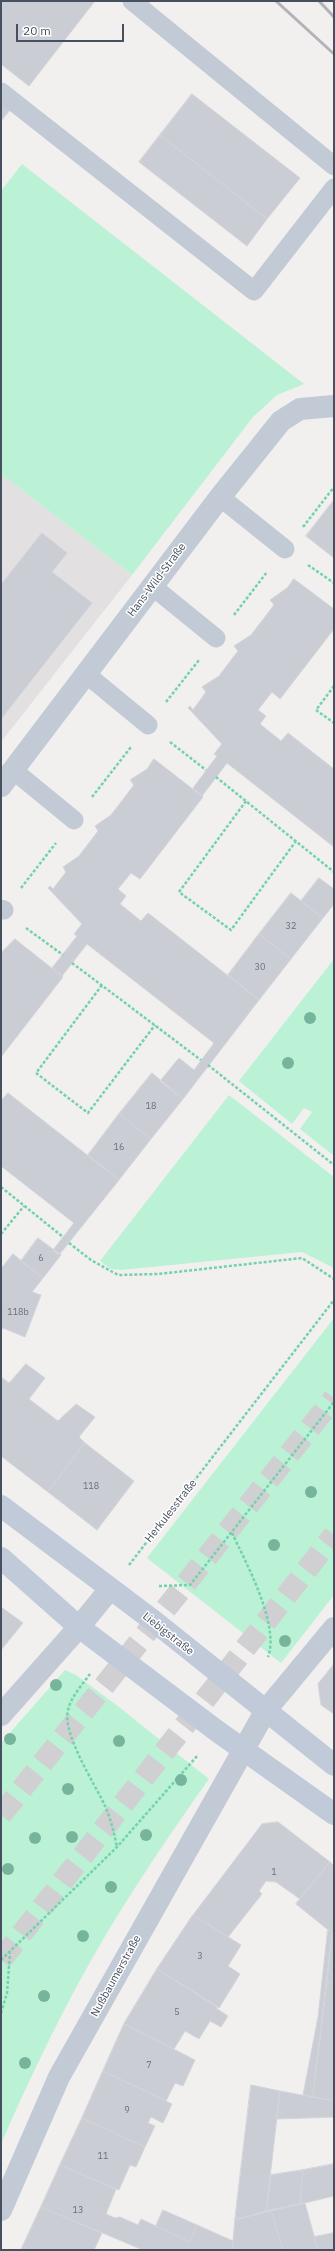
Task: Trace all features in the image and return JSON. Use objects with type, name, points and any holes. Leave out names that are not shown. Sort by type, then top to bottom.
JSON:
[{"type":"street","name":"Hans-Wild-Straße","points":[[7,778],[220,497],[281,421],[300,409],[334,406]]},
{"type":"street","name":"Liebigstraße","points":[[1,1506],[155,1622],[334,1765]]},
{"type":"street","points":[[1,1558],[79,1627],[217,1731],[334,1814]]},
{"type":"street","points":[[1,1715],[79,1627],[110,1589]]},
{"type":"street","points":[[244,1749],[266,1710],[334,1628]]},
{"type":"street","name":"Nußbaumerstraße","points":[[1,2210],[59,2077],[244,1749]]},
{"type":"lane","points":[[132,1],[334,166]]},
{"type":"lane","points":[[1,92],[254,291],[334,188]]},
{"type":"lane","points":[[220,497],[285,549]]},
{"type":"lane","points":[[152,586],[216,638]]},
{"type":"lane","points":[[86,674],[148,725]]},
{"type":"lane","points":[[7,778],[74,820]]},
{"type":"path","points":[[63,955],[2,910],[334,487]]},
{"type":"path","points":[[334,686],[316,710],[334,723]]},
{"type":"path","points":[[148,725],[206,770]]},
{"type":"path","points":[[216,777],[334,872]]},
{"type":"path","points":[[246,801],[179,892],[231,930],[296,841]]},
{"type":"path","points":[[72,963],[201,1060]]},
{"type":"path","points":[[102,985],[36,1073],[88,1113],[155,1025]]},
{"type":"path","points":[[208,1065],[334,1165]]},
{"type":"path","points":[[1,1187],[63,1237]]},
{"type":"path","points":[[1,1234],[24,1206]]},
{"type":"path","points":[[69,1243],[91,1260],[118,1275],[158,1274],[302,1258],[334,1279]]},
{"type":"path","name":"Herkulesstraße","points":[[110,1589],[334,1300]]},
{"type":"path","points":[[136,1609],[156,1586],[190,1585],[334,1402]]},
{"type":"path","points":[[232,1533],[255,1582],[266,1615],[271,1650],[264,1670],[246,1695]]},
{"type":"path","points":[[109,1649],[76,1694],[67,1711],[68,1726],[74,1744],[106,1807],[117,1847]]},
{"type":"path","points":[[1,1960],[10,1953],[117,1847],[217,1731]]},
{"type":"path","points":[[1,2013],[7,1993],[10,1953]]},
{"type":"shaded area","points":[[1,474],[132,575],[1,742]]},
{"type":"green space","points":[[22,164],[304,384],[277,395],[253,417],[132,575],[1,474],[1,191]]},
{"type":"green space","points":[[334,959],[334,1156],[300,1129],[312,1112],[304,1108],[292,1124],[239,1081]]},
{"type":"green space","points":[[229,1095],[334,1177],[334,1268],[302,1252],[121,1270],[111,1269],[100,1261]]},
{"type":"green space","points":[[334,1318],[334,1595],[281,1663],[147,1558]]},
{"type":"green space","points":[[65,1670],[76,1675],[119,1707],[209,1779],[168,1838],[116,1918],[90,1963],[49,2040],[1,2144],[1,1743]]},
{"type":"building","points":[[1,1],[95,1],[29,86],[1,64]]},
{"type":"building","points":[[192,94],[300,178],[267,219],[160,135]]},
{"type":"building","points":[[1,103],[10,110],[1,121]]},
{"type":"building","points":[[160,135],[267,219],[247,246],[139,162]]},
{"type":"building","points":[[334,500],[334,558],[306,536]]},
{"type":"building","points":[[42,533],[67,553],[52,572],[92,603],[1,719],[1,585]]},
{"type":"building","points":[[294,579],[334,609],[334,629],[280,699],[272,692],[258,710],[266,716],[260,724],[281,741],[288,733],[334,769],[334,847],[227,763],[202,796],[193,788],[217,756],[214,754],[222,744],[188,708],[190,706],[193,710],[206,692],[202,687],[219,676],[238,651],[234,646],[251,635],[274,605],[270,600],[287,588]]},
{"type":"building","points":[[154,759],[203,797],[140,879],[131,873],[118,889],[126,896],[120,904],[141,921],[148,913],[259,1000],[183,1099],[160,1081],[179,1058],[194,1070],[214,1043],[87,944],[62,976],[52,968],[77,936],[74,934],[82,924],[48,888],[50,886],[53,889],[66,872],[63,867],[79,856],[98,831],[95,826],[111,815],[134,785],[130,780],[147,769]]},
{"type":"building","points":[[319,878],[334,889],[334,904],[323,918],[301,901]]},
{"type":"building","points":[[291,893],[323,918],[291,959],[259,934]]},
{"type":"building","points":[[259,934],[291,959],[259,1000],[228,975]]},
{"type":"building","points":[[15,939],[63,977],[1,1057],[1,953]]},
{"type":"building","points":[[152,1073],[183,1099],[151,1139],[119,1114]]},
{"type":"building","points":[[8,1093],[119,1180],[59,1255],[53,1250],[74,1223],[1,1166],[1,1101]]},
{"type":"building","points":[[119,1114],[151,1139],[119,1180],[88,1155]]},
{"type":"building","points":[[38,1238],[61,1255],[43,1278],[21,1261]]},
{"type":"building","points":[[13,1254],[43,1278],[32,1292],[41,1295],[25,1337],[3,1328],[1,1331],[1,1269]]},
{"type":"building","points":[[26,1364],[45,1378],[29,1399],[58,1421],[76,1404],[95,1417],[79,1437],[85,1443],[48,1492],[1,1456],[1,1377],[9,1383]]},
{"type":"building","points":[[85,1443],[134,1481],[97,1530],[48,1492]]},
{"type":"building","points":[[1,1607],[23,1623],[1,1650]]},
{"type":"building","points":[[334,1664],[334,1714],[321,1705],[318,1684]]},
{"type":"building","points":[[278,1822],[330,1862],[300,1899],[276,1882],[266,1881],[259,1891],[262,1894],[228,1937],[193,1915],[262,1824]]},
{"type":"building","points":[[330,1862],[334,1866],[334,1983],[327,1982],[332,1933],[296,1904]]},
{"type":"building","points":[[193,1915],[241,1945],[228,1966],[240,1974],[219,2008],[157,1969]]},
{"type":"building","points":[[328,1929],[332,1933],[313,2097],[303,2095],[318,2017]]},
{"type":"building","points":[[157,1969],[217,2006],[216,2008],[228,2016],[221,2027],[210,2021],[199,2039],[185,2031],[174,2049],[124,2024]]},
{"type":"building","points":[[327,1982],[334,1983],[334,2101],[313,2097]]},
{"type":"building","points":[[124,2024],[195,2060],[183,2086],[175,2083],[166,2101],[103,2071]]},
{"type":"building","points":[[103,2071],[172,2104],[163,2123],[151,2117],[148,2123],[155,2126],[145,2147],[82,2118]]},
{"type":"building","points":[[251,2085],[280,2091],[266,2212],[235,2220]]},
{"type":"building","points":[[280,2091],[334,2101],[334,2117],[277,2119]]},
{"type":"building","points":[[82,2118],[145,2147],[136,2167],[130,2165],[119,2190],[60,2165]]},
{"type":"building","points":[[334,2164],[334,2196],[300,2204],[303,2170]]},
{"type":"building","points":[[60,2165],[116,2189],[106,2214],[115,2218],[120,2217],[138,2225],[141,2219],[190,2242],[197,2225],[233,2241],[232,2250],[143,2250],[41,2207]]},
{"type":"building","points":[[303,2170],[300,2204],[266,2212],[271,2175]]},
{"type":"building","points":[[305,2203],[318,2250],[283,2250],[271,2210]]},
{"type":"building","points":[[41,2207],[102,2233],[94,2250],[21,2250]]},
{"type":"building","points":[[163,2210],[197,2225],[190,2242],[156,2226]]},
{"type":"building","points":[[271,2210],[283,2250],[232,2250],[235,2220]]},
{"type":"building","points":[[334,2233],[334,2250],[318,2250],[314,2237]]},
{"type":"tunnel","points":[[1,1815],[334,1398]]},
{"type":"tunnel","points":[[1,1960],[334,1535]]},
{"type":"railway","points":[[276,1],[334,54]]},
{"type":"railway","points":[[319,1],[334,17]]}]
